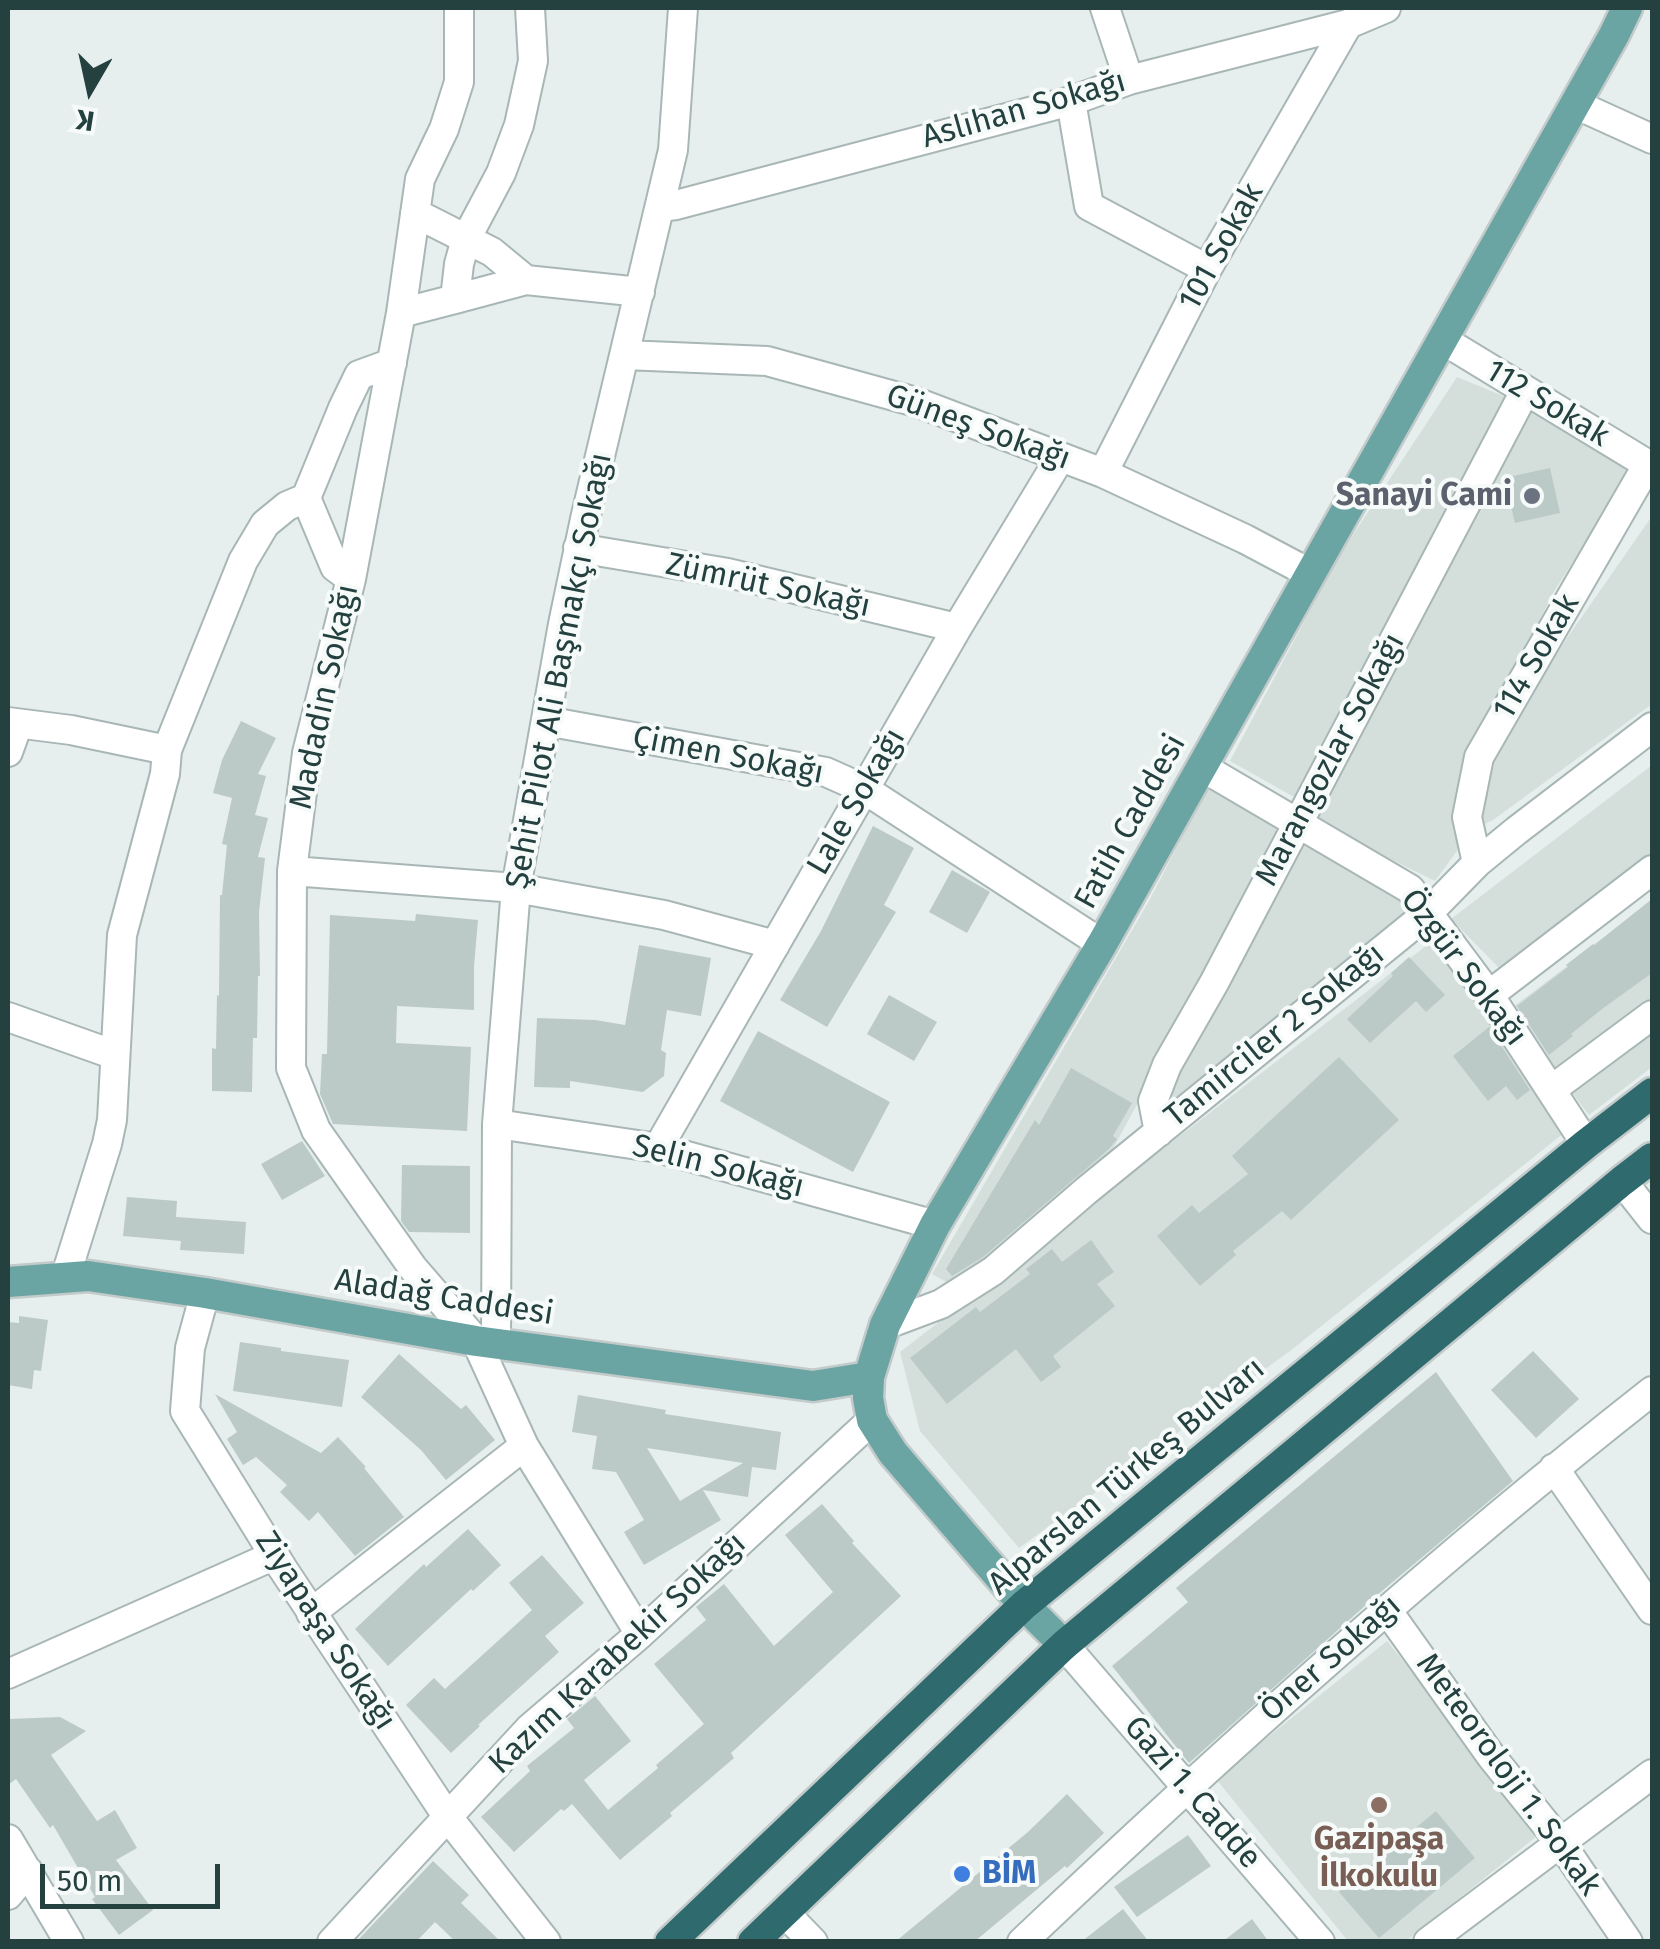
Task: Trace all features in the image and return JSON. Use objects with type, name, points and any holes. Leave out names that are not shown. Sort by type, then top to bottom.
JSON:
[{"type":"highway","name":"Alparslan Türkeş Bulvarı","points":[[670,1942],[1024,1606],[1652,1093]]},
{"type":"highway","points":[[753,1942],[1064,1645],[1652,1158]]},
{"type":"main road","name":"Fatih Caddesi","points":[[872,1420],[869,1376],[885,1325],[935,1225],[1202,768],[1626,8]]},
{"type":"main road","name":"Aladağ Caddesi","points":[[8,1282],[88,1276],[486,1342],[813,1386],[869,1376]]},
{"type":"main road","points":[[872,1420],[893,1453],[1024,1606],[1064,1645]]},
{"type":"street","name":"Madadin Sokağı","points":[[459,8],[459,82],[444,129],[420,180],[401,313],[351,579],[307,753],[292,871],[291,1068],[316,1130],[413,1268],[486,1342]]},
{"type":"street","points":[[455,299],[466,239],[500,173],[519,125],[533,62],[530,8]]},
{"type":"street","name":"Şehit Pilot Ali Başmakçı Sokağı","points":[[640,1634],[524,1446],[486,1342],[497,1124],[516,888],[578,548],[673,150],[683,8]]},
{"type":"street","points":[[1106,8],[1129,80]]},
{"type":"street","name":"Aslıhan Sokağı","points":[[660,207],[1071,100],[1129,80],[1348,24],[1386,8]]},
{"type":"street","name":"101 Sokak","points":[[1103,474],[1207,269],[1348,24]]},
{"type":"street","points":[[1071,100],[1089,206],[1207,269]]},
{"type":"street","points":[[1575,104],[1652,139]]},
{"type":"street","points":[[415,213],[492,252],[526,280]]},
{"type":"street","points":[[401,313],[526,280],[640,292]]},
{"type":"street","name":"112 Sokak","points":[[1443,340],[1650,466]]},
{"type":"street","name":"Güneş Sokağı","points":[[624,355],[767,362],[916,402],[1103,474],[1311,574]]},
{"type":"street","points":[[65,1278],[110,1132],[122,935],[164,774],[166,750],[243,561],[266,524],[287,506],[306,498],[358,376],[392,363]]},
{"type":"street","name":"Marangozlar Sokağı","points":[[1159,1132],[1153,1101],[1167,1066],[1526,391]]},
{"type":"street","name":"Lale Sokağı","points":[[658,1148],[956,628],[1060,458]]},
{"type":"street","name":"114 Sokak","points":[[1477,863],[1468,816],[1480,757],[1650,466]]},
{"type":"street","points":[[306,498],[334,567],[351,579]]},
{"type":"street","name":"Zümrüt Sokağı","points":[[578,548],[728,573],[956,628]]},
{"type":"street","name":"Çimen Sokağı","points":[[546,721],[826,772],[864,788],[1102,944]]},
{"type":"street","points":[[8,752],[12,723],[71,730],[166,750]]},
{"type":"street","name":"Tamirciler 2 Sokağı","points":[[885,1325],[942,1304],[994,1271],[1428,913],[1477,863],[1652,728]]},
{"type":"street","name":"Özgür Sokağı","points":[[1202,768],[1410,889],[1488,995],[1586,1144]]},
{"type":"street","points":[[1488,995],[1652,870]]},
{"type":"street","points":[[292,871],[516,888],[664,915],[775,945]]},
{"type":"street","points":[[1551,1090],[1652,1015]]},
{"type":"street","points":[[8,1017],[115,1055]]},
{"type":"street","name":"Selin Sokağı","points":[[497,1124],[658,1148],[935,1225]]},
{"type":"street","points":[[1622,1181],[1652,1219]]},
{"type":"street","name":"Ziyapaşa Sokağı","points":[[205,1293],[190,1348],[185,1411],[311,1613],[448,1816],[546,1942]]},
{"type":"street","name":"Öner Sokağı","points":[[1022,1942],[1186,1787],[1387,1610],[1554,1468],[1652,1391]]},
{"type":"street","name":"Kazım Karabekir Sokağı","points":[[332,1942],[528,1728],[640,1634],[872,1420]]},
{"type":"street","points":[[311,1613],[524,1446]]},
{"type":"street","points":[[1554,1468],[1652,1610]]},
{"type":"street","points":[[8,1674],[275,1555]]},
{"type":"street","name":"Meteoroloji 1. Sokak","points":[[1387,1610],[1492,1756],[1560,1842],[1628,1942]]},
{"type":"street","name":"Gazi 1. Cadde","points":[[1064,1645],[1320,1942]]},
{"type":"street","points":[[1428,1942],[1652,1774]]},
{"type":"street","points":[[8,1839],[69,1942]]},
{"type":"street","points":[[8,1895],[28,1872]]},
{"type":"street","points":[[784,1912],[813,1942]]},
{"type":"shaded area","points":[[1457,377],[1513,400],[1303,802],[1230,761],[1339,556]]},
{"type":"shaded area","points":[[1528,410],[1632,469],[1553,593],[1483,734],[1469,790],[1453,830],[1462,844],[1435,881],[1313,821]]},
{"type":"shaded area","points":[[1652,516],[1652,704],[1493,820],[1472,830],[1485,756]]},
{"type":"shaded area","points":[[1652,765],[1652,856],[1502,971],[1451,919]]},
{"type":"shaded area","points":[[1208,787],[1284,833],[1102,1169],[955,1287],[932,1274],[1149,901]]},
{"type":"shaded area","points":[[1303,843],[1417,906],[1181,1101],[1164,1092]]},
{"type":"shaded area","points":[[1652,902],[1652,1067],[1589,1115],[1509,1010]]},
{"type":"shaded area","points":[[1435,939],[1512,1039],[1564,1133],[1290,1351],[1019,1548],[920,1431],[900,1352]]},
{"type":"shaded area","name":"Gazipaşa İlkokulu","points":[[1387,1641],[1542,1832],[1406,1941],[1348,1941],[1216,1779]]},
{"type":"building","name":"Sanayi Cami","points":[[1550,468],[1560,513],[1515,523],[1504,478]]},
{"type":"building","points":[[241,721],[276,738],[258,774],[266,776],[255,815],[268,818],[258,857],[265,858],[252,1092],[212,1091],[212,1048],[216,1049],[219,996],[220,895],[227,845],[222,844],[232,798],[213,793],[222,760]]},
{"type":"building","points":[[873,826],[914,848],[884,905],[896,912],[827,1027],[780,1000],[821,931]]},
{"type":"building","points":[[952,870],[990,892],[967,933],[929,912]]},
{"type":"building","points":[[1652,899],[1652,973],[1549,1055],[1517,1006]]},
{"type":"building","points":[[416,914],[478,920],[474,1010],[397,1006],[396,1043],[471,1047],[467,1131],[333,1124],[320,1094],[322,1054],[327,1054],[330,915],[415,921]]},
{"type":"building","points":[[639,945],[711,958],[701,1016],[667,1010],[661,1050],[666,1053],[664,1076],[643,1092],[570,1081],[570,1088],[534,1087],[537,1018],[625,1025]]},
{"type":"building","points":[[1409,957],[1445,995],[1426,1012],[1416,1001],[1370,1043],[1347,1019]]},
{"type":"building","points":[[889,995],[937,1022],[914,1061],[867,1034]]},
{"type":"building","points":[[1489,1027],[1530,1090],[1517,1100],[1506,1086],[1488,1101],[1453,1056]]},
{"type":"building","points":[[758,1031],[890,1102],[853,1172],[720,1101]]},
{"type":"building","points":[[1339,1057],[1399,1120],[1291,1220],[1282,1211],[1233,1251],[1236,1255],[1200,1286],[1157,1236],[1192,1205],[1199,1213],[1248,1174],[1232,1156]]},
{"type":"building","points":[[1071,1068],[1132,1103],[1113,1136],[1117,1139],[983,1257],[952,1276],[946,1269],[1035,1120],[1039,1125]]},
{"type":"building","points":[[302,1141],[325,1176],[282,1200],[261,1164]]},
{"type":"building","points":[[402,1165],[470,1166],[470,1233],[409,1232],[401,1221]]},
{"type":"building","points":[[127,1197],[177,1201],[176,1217],[246,1222],[244,1254],[180,1250],[181,1241],[123,1236]]},
{"type":"building","points":[[1091,1240],[1114,1272],[1097,1284],[1115,1306],[1053,1356],[1061,1367],[1041,1382],[1016,1349],[947,1404],[910,1358],[976,1307],[980,1312],[1030,1274],[1026,1269],[1052,1249],[1062,1262]]},
{"type":"building","points":[[19,1316],[48,1320],[41,1371],[34,1370],[32,1389],[8,1385],[8,1322],[19,1323]]},
{"type":"building","points":[[240,1342],[349,1360],[342,1407],[233,1391]]},
{"type":"building","points":[[1533,1351],[1579,1399],[1536,1438],[1491,1390]]},
{"type":"building","points":[[399,1354],[461,1409],[466,1405],[495,1440],[446,1480],[421,1450],[361,1397]]},
{"type":"building","points":[[1436,1372],[1513,1481],[1376,1596],[1189,1763],[1112,1666],[1188,1602],[1176,1588]]},
{"type":"building","points":[[215,1394],[321,1453],[338,1437],[404,1517],[355,1556],[318,1512],[309,1521],[280,1492],[287,1485],[256,1457],[243,1465],[227,1439],[237,1432]]},
{"type":"building","points":[[578,1395],[666,1410],[665,1414],[781,1432],[776,1470],[752,1467],[748,1497],[703,1490],[721,1520],[644,1565],[624,1532],[644,1520],[616,1472],[592,1469],[597,1436],[572,1432]],"holes":[[[647,1448],[743,1463],[680,1501]]]},
{"type":"building","points":[[822,1504],[901,1596],[731,1753],[734,1758],[620,1860],[572,1804],[564,1811],[561,1809],[514,1852],[481,1817],[530,1771],[527,1766],[574,1728],[567,1719],[595,1696],[631,1741],[584,1780],[608,1810],[704,1724],[654,1664],[706,1620],[696,1607],[724,1584],[774,1646],[833,1592],[785,1535]]},
{"type":"building","points":[[468,1529],[501,1565],[388,1666],[355,1629]]},
{"type":"building","points":[[542,1555],[584,1603],[545,1636],[559,1652],[451,1753],[406,1705],[434,1678],[445,1689],[532,1610],[509,1583]]},
{"type":"building","points":[[60,1717],[86,1731],[51,1755],[97,1821],[115,1810],[137,1848],[116,1860],[153,1910],[119,1935],[92,1899],[95,1897],[53,1825],[50,1828],[16,1779],[8,1785],[8,1719]]},
{"type":"building","points":[[1067,1794],[1104,1833],[1067,1868],[974,1942],[895,1942],[1028,1832]]},
{"type":"building","points":[[1436,1811],[1475,1858],[1379,1938],[1339,1892]]},
{"type":"building","points":[[1188,1835],[1211,1866],[1137,1917],[1114,1887]]},
{"type":"building","points":[[433,1861],[469,1895],[461,1903],[501,1942],[456,1942],[435,1922],[416,1942],[356,1942]]},
{"type":"building","points":[[1123,1909],[1149,1942],[1081,1942]]},
{"type":"building","points":[[1252,1919],[1269,1942],[1222,1942]]},
{"type":"place","name":"Sanayi Cami","points":[[1532,496]]},
{"type":"place","name":"Gazipaşa İlkokulu","points":[[1379,1805]]},
{"type":"place","name":"BİM","points":[[962,1874]]}]
